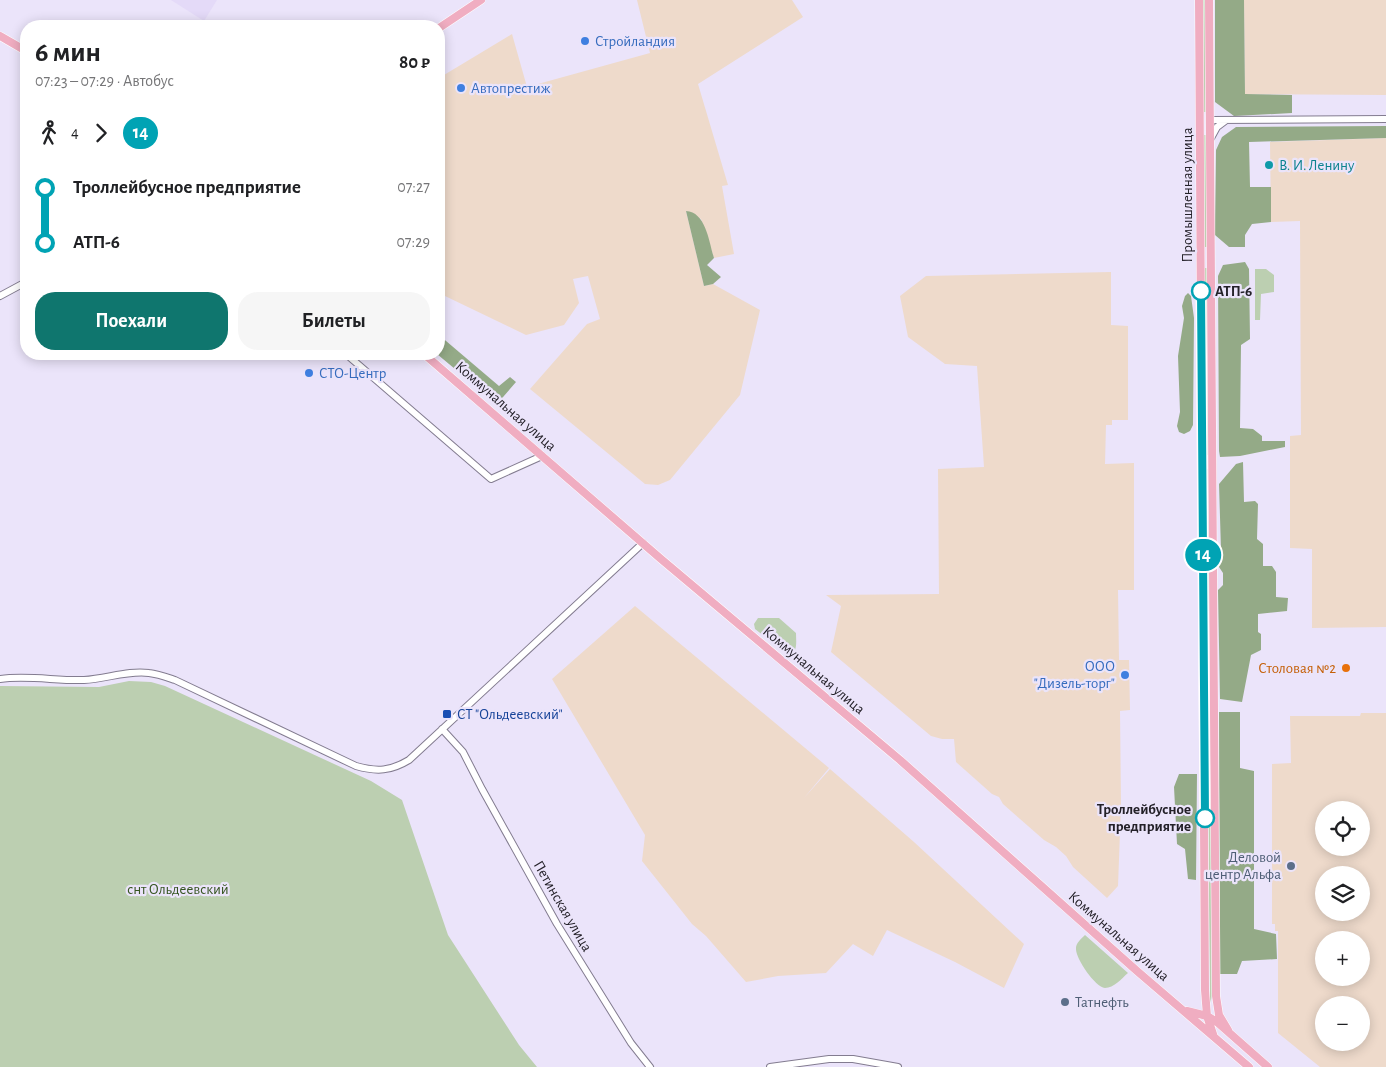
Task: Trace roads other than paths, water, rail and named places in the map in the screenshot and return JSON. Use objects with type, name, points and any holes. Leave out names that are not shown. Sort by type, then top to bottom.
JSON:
[{"type":"main road","points":[[445,24],[481,0]]},
{"type":"main road","name":"Промышленная улица","points":[[1199,0],[1205,990],[1207,1016],[1214,1035]]},
{"type":"main road","name":"Промышленная улица","points":[[1209,0],[1217,1009],[1218,1016],[1228,1030]]},
{"type":"main road","points":[[0,36],[20,48]]},
{"type":"main road","points":[[1200,121],[1210,120]]},
{"type":"main road","points":[[1201,256],[1211,257]]},
{"type":"main road","name":"Коммунальная улица","points":[[431,360],[642,543],[900,760],[1183,1010]]},
{"type":"main road","points":[[1202,462],[1212,462]]},
{"type":"main road","points":[[1203,622],[1213,622]]},
{"type":"main road","points":[[1204,705],[1214,705]]},
{"type":"main road","points":[[1204,767],[1214,767]]},
{"type":"main road","points":[[1183,1010],[1198,1006],[1202,1002],[1205,990]]},
{"type":"main road","points":[[1207,1016],[1213,1015],[1217,1009]]},
{"type":"main road","name":"Промышленная улица","points":[[1183,1010],[1207,1016],[1228,1030],[1268,1067]]},
{"type":"main road","name":"Промышленная улица","points":[[1183,1010],[1249,1067]]},
{"type":"street","name":"Промышленная улица","points":[[1210,120],[1386,119]]},
{"type":"street","points":[[1210,141],[1216,127],[1226,120]]},
{"type":"street","points":[[0,296],[20,285]]},
{"type":"street","points":[[353,360],[491,479],[542,456]]},
{"type":"street","points":[[0,679],[84,680],[133,673],[159,675],[175,680],[356,766],[368,770],[379,770],[398,766],[409,760],[642,543]]},
{"type":"street","name":"Петинская улица","points":[[442,729],[463,752],[557,924],[631,1044],[650,1067]]},
{"type":"street","points":[[770,1067],[829,1059],[853,1059],[898,1067]]},
{"type":"place","name":"Стройландия","points":[[585,41]]},
{"type":"place","name":"Автопрестиж","points":[[461,88]]},
{"type":"place","name":"В. И. Ленину","points":[[1269,165]]},
{"type":"place","name":"АТП-6","points":[[1201,291]]},
{"type":"place","name":"СТО-Центр","points":[[309,373]]},
{"type":"place","name":"Столовая №2","points":[[1346,668]]},
{"type":"place","name":"ООО \"Дизель-торг\"","points":[[1125,675]]},
{"type":"place","name":"СТ \"Ольдеевский\"","points":[[447,714]]},
{"type":"place","name":"Троллейбусное предприятие","points":[[1205,818]]},
{"type":"place","name":"Деловой центр Альфа","points":[[1291,866]]},
{"type":"place","name":"Татнефть","points":[[1065,1002]]},
{"type":"park label","name":"снт Ольдеевский","points":[[178,889]]}]
